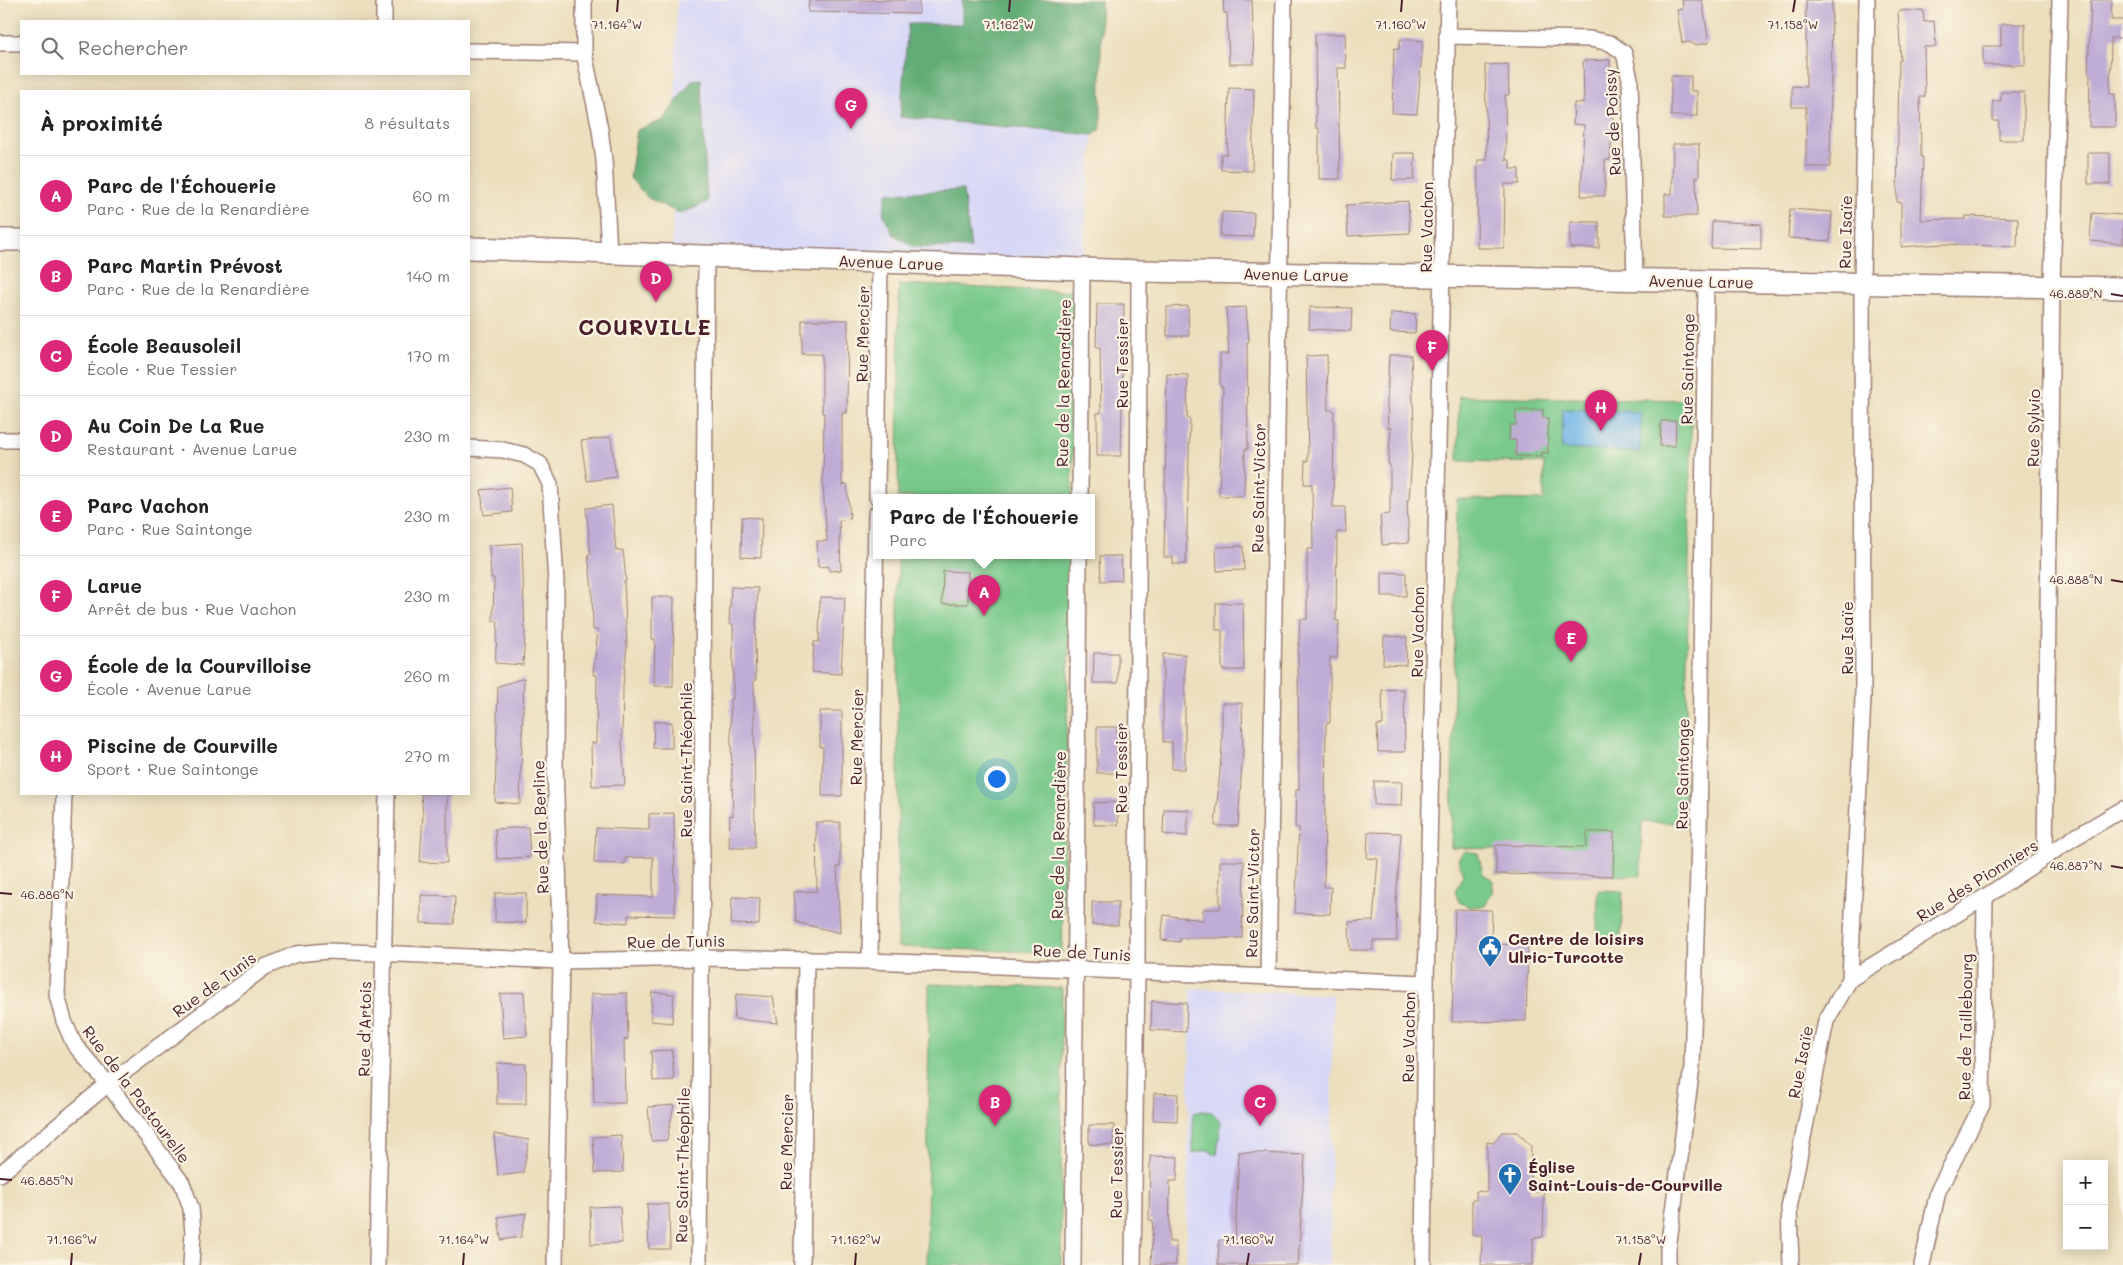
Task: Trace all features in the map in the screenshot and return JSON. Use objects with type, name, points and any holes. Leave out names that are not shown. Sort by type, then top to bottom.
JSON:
[{"type":"street","points":[[384,0],[384,20]]},
{"type":"street","points":[[584,0],[584,53],[600,129],[604,160],[609,252]]},
{"type":"street","name":"Rue Saint-Victor","points":[[1268,976],[1284,0]]},
{"type":"street","name":"Rue Vachon","points":[[1423,1265],[1426,983],[1448,0]]},
{"type":"street","name":"Rue Isaïe","points":[[1791,1265],[1789,1208],[1826,1021],[1850,979],[1863,697],[1862,284],[1867,0]]},
{"type":"street","name":"Rue Sylvio","points":[[2045,858],[2052,287],[2060,0]]},
{"type":"street","name":"Rue de Poissy","points":[[1447,36],[1590,39],[1610,43],[1624,53],[1630,79],[1635,280]]},
{"type":"street","points":[[0,43],[20,43]]},
{"type":"street","points":[[470,51],[584,53]]},
{"type":"street","points":[[0,240],[20,240]]},
{"type":"street","name":"Avenue Larue","points":[[470,248],[1139,271],[1443,278],[2123,288]]},
{"type":"street","name":"Rue Saint-Théophile","points":[[699,1265],[706,255]]},
{"type":"street","name":"Rue Mercier","points":[[877,494],[880,262]]},
{"type":"street","name":"Rue de la Renardière","points":[[1080,494],[1082,269]]},
{"type":"street","name":"Rue Tessier","points":[[1132,1265],[1137,972],[1139,271]]},
{"type":"street","name":"Rue Saintonge","points":[[1668,1265],[1668,1249],[1692,1067],[1699,838],[1706,281]]},
{"type":"street","points":[[0,440],[20,440]]},
{"type":"street","name":"Rue de la Berline","points":[[470,448],[503,450],[524,455],[540,464],[550,484],[556,582],[555,764],[561,961],[555,1265]]},
{"type":"street","name":"Rue Mercier","points":[[870,961],[875,559]]},
{"type":"street","name":"Rue de la Renardière","points":[[1074,1265],[1074,968],[1079,559]]},
{"type":"street","name":"Rue de la Pastourelle","points":[[64,795],[58,995],[64,1021],[74,1044],[108,1084],[182,1183],[191,1208],[193,1233],[192,1265]]},
{"type":"street","name":"Rue d'Artois","points":[[377,1265],[386,795]]},
{"type":"street","name":"Rue des Pionniers","points":[[1850,979],[1985,898],[2123,809]]},
{"type":"street","name":"Rue de Taillebourg","points":[[1922,1265],[1938,1191],[1982,1104],[1985,898]]},
{"type":"street","name":"Rue de Tunis","points":[[0,1174],[108,1084],[265,968],[296,954],[328,952],[561,961],[702,958],[806,959],[1426,983]]},
{"type":"street","name":"Rue Mercier","points":[[802,1265],[806,959]]},
{"type":"shaded area","points":[[677,0],[965,0],[963,123],[1093,135],[1082,269],[672,250]]},
{"type":"shaded area","points":[[1191,988],[1333,995],[1330,1265],[1186,1265]]},
{"type":"green space","points":[[962,0],[1101,0],[1101,129],[1093,135],[900,117],[908,24],[962,24]]},
{"type":"green space","points":[[701,79],[707,202],[681,214],[648,198],[630,178],[637,130],[663,120],[692,80]]},
{"type":"green space","points":[[963,190],[971,248],[914,247],[893,234],[883,213],[887,193]]},
{"type":"green space","points":[[899,284],[1076,292],[1072,494],[898,494]]},
{"type":"green space","points":[[1459,396],[1692,400],[1684,823],[1642,822],[1641,876],[1496,874],[1496,849],[1451,848],[1457,499],[1544,500],[1544,463],[1458,461]]},
{"type":"green space","points":[[898,559],[1071,559],[1062,953],[898,947]]},
{"type":"green space","points":[[1464,851],[1478,853],[1483,874],[1493,880],[1492,893],[1485,906],[1470,907],[1459,902],[1455,891],[1463,875],[1458,859]]},
{"type":"green space","points":[[1598,890],[1623,891],[1621,936],[1597,935]]},
{"type":"green space","points":[[929,984],[1062,988],[1061,1265],[927,1265]]},
{"type":"green space","points":[[1201,1111],[1212,1112],[1221,1122],[1217,1155],[1208,1150],[1193,1153],[1193,1113]]},
{"type":"water","points":[[1563,409],[1641,412],[1640,452],[1562,449]]},
{"type":"building","points":[[809,0],[919,0],[919,14],[808,12]]},
{"type":"building","points":[[1223,0],[1252,0],[1254,64],[1229,64],[1227,13],[1224,13]]},
{"type":"building","points":[[1682,0],[1702,0],[1709,43],[1695,45],[1690,42],[1682,43],[1677,10],[1683,9]]},
{"type":"building","points":[[1806,0],[1832,0],[1830,167],[1806,167],[1806,107],[1792,107],[1792,86],[1806,87]]},
{"type":"building","points":[[2091,0],[2112,0],[2111,20],[2123,20],[2123,38],[2111,38],[2110,94],[2115,94],[2115,127],[2089,127],[2090,73],[2088,73]]},
{"type":"building","points":[[1923,10],[1924,22],[1934,21],[1936,47],[1924,47],[1925,97],[1920,97],[1921,157],[1923,157],[1921,220],[1966,219],[1966,216],[2018,218],[2017,247],[1942,244],[1901,247],[1901,202],[1897,202],[1899,60],[1901,60],[1898,11]]},
{"type":"building","points":[[2001,24],[2025,24],[2025,65],[1983,65],[1983,46],[2001,46]]},
{"type":"building","points":[[1315,34],[1345,34],[1346,68],[1338,68],[1340,179],[1319,179],[1319,128],[1316,128]]},
{"type":"building","points":[[1400,39],[1423,41],[1417,114],[1392,113],[1394,48],[1399,49]]},
{"type":"building","points":[[1610,60],[1610,105],[1614,105],[1610,160],[1605,160],[1605,196],[1581,196],[1584,125],[1573,124],[1574,103],[1584,103],[1583,61]]},
{"type":"building","points":[[1508,64],[1509,95],[1505,95],[1506,160],[1510,160],[1510,169],[1519,169],[1519,184],[1505,184],[1504,248],[1477,248],[1478,160],[1487,160],[1485,65]]},
{"type":"building","points":[[1671,76],[1691,76],[1691,91],[1697,91],[1697,116],[1671,116]]},
{"type":"building","points":[[1229,88],[1254,89],[1252,171],[1221,170],[1221,154],[1227,154]]},
{"type":"building","points":[[2001,92],[2024,92],[2024,140],[1999,140],[1999,121],[1993,121],[1993,101],[2001,101]]},
{"type":"building","points":[[1673,144],[1699,144],[1699,177],[1696,177],[1697,216],[1665,216],[1665,194],[1672,194]]},
{"type":"building","points":[[1393,153],[1415,153],[1414,180],[1392,180]]},
{"type":"building","points":[[2088,153],[2110,153],[2110,184],[2088,184]]},
{"type":"building","points":[[1408,201],[1410,233],[1348,236],[1346,205]]},
{"type":"building","points":[[1790,209],[1832,212],[1830,241],[1788,238]]},
{"type":"building","points":[[1222,212],[1254,213],[1253,237],[1220,236]]},
{"type":"building","points":[[2092,213],[2123,215],[2123,244],[2090,241]]},
{"type":"building","points":[[1712,221],[1761,224],[1761,249],[1711,248]]},
{"type":"building","points":[[1570,222],[1599,222],[1599,248],[1570,248]]},
{"type":"building","points":[[1097,304],[1124,304],[1121,456],[1097,456],[1097,413],[1101,413],[1100,348],[1096,348]]},
{"type":"building","points":[[1188,306],[1189,336],[1167,336],[1167,307]]},
{"type":"building","points":[[1246,307],[1249,342],[1247,342],[1248,449],[1245,449],[1244,496],[1219,496],[1223,387],[1220,387],[1220,354],[1229,354],[1226,308]]},
{"type":"building","points":[[1310,307],[1352,308],[1351,331],[1309,329]]},
{"type":"building","points":[[1391,313],[1416,314],[1415,333],[1390,332]]},
{"type":"building","points":[[802,320],[848,320],[847,413],[842,413],[842,485],[847,484],[850,519],[839,520],[841,570],[829,571],[829,566],[818,567],[817,541],[827,541],[823,486],[824,413],[822,413],[822,354],[802,354]]},
{"type":"building","points":[[1327,355],[1328,410],[1334,410],[1333,507],[1345,507],[1346,532],[1337,532],[1336,621],[1339,621],[1337,658],[1330,657],[1330,723],[1326,723],[1324,887],[1331,887],[1330,914],[1295,913],[1299,828],[1295,827],[1296,790],[1299,790],[1298,656],[1300,619],[1307,619],[1307,549],[1313,549],[1312,484],[1304,484],[1305,461],[1308,461],[1306,356]]},
{"type":"building","points":[[1389,355],[1411,355],[1414,424],[1409,500],[1407,500],[1409,543],[1382,545],[1380,515],[1390,514],[1390,465],[1388,464],[1391,428],[1388,428],[1387,403]]},
{"type":"building","points":[[1167,374],[1188,375],[1187,418],[1190,419],[1186,564],[1173,564],[1173,557],[1164,557]]},
{"type":"building","points":[[1516,410],[1543,410],[1543,418],[1548,418],[1548,453],[1542,452],[1542,456],[1516,456],[1516,440],[1509,440],[1510,425],[1516,425]]},
{"type":"building","points":[[1661,421],[1676,421],[1675,446],[1660,446]]},
{"type":"building","points":[[611,437],[616,477],[587,481],[581,441]]},
{"type":"building","points":[[510,487],[512,512],[484,515],[481,490]]},
{"type":"building","points":[[612,505],[616,551],[623,550],[626,581],[624,581],[627,646],[623,686],[622,742],[625,785],[592,786],[591,743],[596,743],[597,675],[593,675],[598,630],[593,630],[592,590],[588,554],[591,554],[586,508]]},
{"type":"building","points":[[742,517],[762,518],[761,558],[741,557]]},
{"type":"building","points":[[522,543],[525,636],[523,665],[495,663],[498,621],[493,621],[494,578],[491,578],[489,545]]},
{"type":"building","points":[[1243,546],[1244,570],[1217,571],[1216,547]]},
{"type":"building","points":[[1100,556],[1121,556],[1122,580],[1101,581]]},
{"type":"building","points":[[943,571],[968,572],[968,604],[942,604]]},
{"type":"building","points":[[1382,572],[1406,573],[1406,596],[1382,596]]},
{"type":"building","points":[[731,587],[758,588],[755,645],[756,680],[754,680],[755,848],[729,848],[730,815],[733,816],[730,699],[733,699],[733,624],[729,624]]},
{"type":"building","points":[[652,597],[674,597],[673,686],[654,686],[655,639],[652,639]]},
{"type":"building","points":[[820,597],[845,598],[841,674],[812,672],[814,642],[819,642]]},
{"type":"building","points":[[1216,603],[1243,603],[1244,670],[1222,670],[1222,630],[1216,630]]},
{"type":"building","points":[[1384,636],[1407,637],[1406,665],[1383,664]]},
{"type":"building","points":[[1094,653],[1118,653],[1118,683],[1093,683]]},
{"type":"building","points":[[1163,654],[1185,654],[1185,769],[1172,769],[1172,742],[1163,742]]},
{"type":"building","points":[[524,678],[520,804],[495,802],[498,686]]},
{"type":"building","points":[[1404,689],[1405,752],[1378,752],[1377,725],[1383,725],[1382,690]]},
{"type":"building","points":[[1222,703],[1242,703],[1243,749],[1238,826],[1215,826],[1222,748]]},
{"type":"building","points":[[820,711],[842,711],[842,796],[822,796],[823,747],[820,747]]},
{"type":"building","points":[[654,722],[672,722],[672,748],[653,748]]},
{"type":"building","points":[[1097,727],[1117,727],[1117,773],[1097,773]]},
{"type":"building","points":[[1374,781],[1402,782],[1401,806],[1374,805]]},
{"type":"building","points":[[421,795],[447,795],[447,863],[420,862],[423,814]]},
{"type":"building","points":[[1118,802],[1118,825],[1094,825],[1093,803]]},
{"type":"building","points":[[1164,809],[1189,810],[1187,836],[1163,834]]},
{"type":"building","points":[[674,813],[675,916],[628,915],[628,923],[596,921],[597,895],[653,897],[653,857],[625,858],[625,864],[594,863],[596,828],[649,830],[649,814]]},
{"type":"building","points":[[816,822],[840,822],[840,867],[837,867],[840,933],[796,922],[794,892],[817,891]]},
{"type":"building","points":[[528,827],[530,857],[497,859],[495,829]]},
{"type":"building","points":[[1368,832],[1401,833],[1396,903],[1397,941],[1373,941],[1373,950],[1350,950],[1349,922],[1373,921],[1378,859],[1367,858]]},
{"type":"building","points":[[1587,832],[1614,832],[1613,876],[1496,874],[1496,845],[1586,847]]},
{"type":"building","points":[[1220,861],[1244,861],[1242,938],[1180,938],[1180,942],[1161,940],[1164,915],[1203,920],[1203,909],[1220,909]]},
{"type":"building","points":[[495,893],[526,893],[526,923],[495,922]]},
{"type":"building","points":[[421,895],[455,896],[454,924],[421,923]]},
{"type":"building","points":[[732,897],[760,898],[759,925],[731,924]]},
{"type":"building","points":[[1092,902],[1118,902],[1118,925],[1092,925]]},
{"type":"building","name":"Centre de loisirs Ulric-Turcotte","points":[[1455,909],[1492,910],[1491,944],[1528,945],[1526,1021],[1452,1022]]},
{"type":"building","points":[[524,992],[527,1036],[503,1038],[500,994]]},
{"type":"building","points":[[652,992],[674,994],[672,1023],[651,1021]]},
{"type":"building","points":[[627,993],[628,1039],[624,1040],[625,1103],[594,1103],[591,994]]},
{"type":"building","points":[[736,994],[773,997],[778,1023],[734,1019]]},
{"type":"building","points":[[1152,1001],[1187,1003],[1186,1032],[1151,1030]]},
{"type":"building","points":[[672,1050],[674,1080],[653,1081],[651,1051]]},
{"type":"building","points":[[497,1063],[526,1064],[526,1104],[497,1104]]},
{"type":"building","points":[[1154,1093],[1178,1094],[1177,1121],[1153,1120]]},
{"type":"building","points":[[674,1105],[667,1140],[651,1141],[648,1107]]},
{"type":"building","points":[[1089,1125],[1114,1125],[1113,1145],[1089,1144]]},
{"type":"building","name":"Église Saint-Louis-de-Courville","points":[[1502,1132],[1517,1132],[1531,1146],[1530,1192],[1544,1192],[1543,1237],[1533,1238],[1533,1265],[1481,1265],[1482,1235],[1472,1235],[1472,1200],[1476,1200],[1476,1191],[1487,1192],[1487,1142],[1493,1143]]},
{"type":"building","points":[[494,1134],[529,1140],[523,1173],[498,1176]]},
{"type":"building","points":[[621,1135],[623,1172],[595,1173],[593,1137]]},
{"type":"building","points":[[1239,1152],[1305,1155],[1298,1265],[1218,1265],[1219,1240],[1235,1240]]},
{"type":"building","points":[[1150,1156],[1178,1157],[1177,1181],[1170,1181],[1169,1242],[1176,1242],[1176,1265],[1151,1265],[1153,1220],[1149,1220]]},
{"type":"building","points":[[647,1204],[669,1204],[670,1249],[649,1249]]},
{"type":"building","points":[[620,1206],[622,1243],[591,1244],[590,1207]]},
{"type":"building","points":[[526,1213],[521,1237],[501,1240],[498,1217]]},
{"type":"place","name":"École de la Courvilloise","points":[[851,129]]},
{"type":"place","name":"Au Coin De La Rue","points":[[656,302]]},
{"type":"place","name":"Larue","points":[[1432,371]]},
{"type":"place","name":"Piscine de Courville","points":[[1601,431]]},
{"type":"place","name":"Parc de l'Échouerie","points":[[984,616]]},
{"type":"place","name":"Parc Vachon","points":[[1571,662]]},
{"type":"place","name":"Centre de loisirs Ulric-Turcotte","points":[[1490,968]]},
{"type":"place","name":"Parc Martin Prévost","points":[[995,1126]]},
{"type":"place","name":"École Beausoleil","points":[[1260,1126]]},
{"type":"place","name":"Église Saint-Louis-de-Courville","points":[[1510,1196]]},
{"type":"district","name":"COURVILLE","points":[[645,326]]}]
